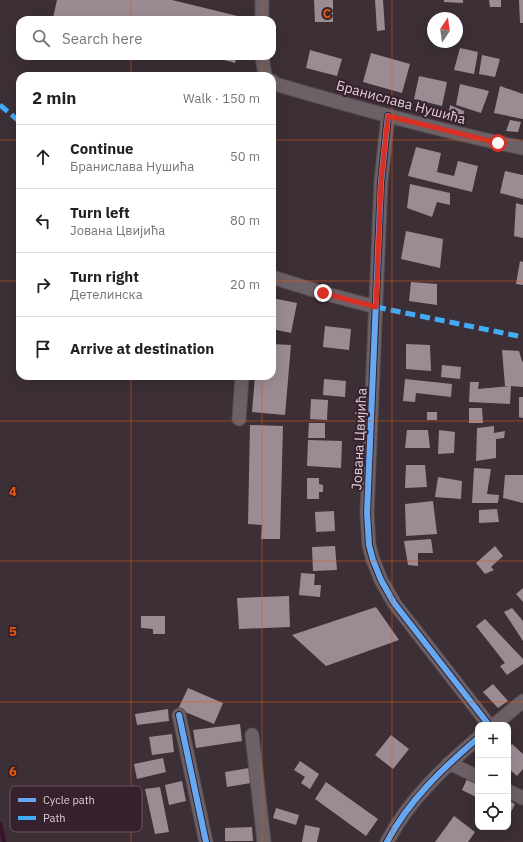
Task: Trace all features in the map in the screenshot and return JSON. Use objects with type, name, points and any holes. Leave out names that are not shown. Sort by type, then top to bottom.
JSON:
[{"type":"street","points":[[262,0],[262,16]]},
{"type":"street","points":[[262,60],[264,72]]},
{"type":"street","name":"Бранислава Нушића","points":[[276,84],[388,116],[523,148]]},
{"type":"street","name":"Јована Цвијића","points":[[388,116],[381,182],[373,402],[367,512],[369,545],[381,580],[394,603],[487,722]]},
{"type":"street","points":[[276,278],[376,307]]},
{"type":"street","points":[[239,419],[242,380]]},
{"type":"street","points":[[498,722],[523,701]]},
{"type":"street","points":[[179,715],[206,842]]},
{"type":"street","points":[[252,735],[264,842]]},
{"type":"street","points":[[387,842],[397,823],[410,806],[449,763],[475,741]]},
{"type":"street","points":[[449,763],[475,776]]},
{"type":"street","points":[[511,792],[523,798]]},
{"type":"building","points":[[57,0],[172,0],[238,16],[53,16]]},
{"type":"building","points":[[314,0],[333,0],[333,22],[315,22]]},
{"type":"building","points":[[375,0],[383,0],[385,30],[377,31]]},
{"type":"building","points":[[444,0],[463,0],[463,3],[444,2]]},
{"type":"building","points":[[489,0],[501,0],[501,7],[490,7]]},
{"type":"building","points":[[519,0],[523,0],[523,23],[520,23]]},
{"type":"building","points":[[460,48],[478,52],[474,74],[454,70]]},
{"type":"building","points":[[310,50],[342,59],[337,76],[306,68]]},
{"type":"building","points":[[371,53],[410,64],[402,93],[363,82]]},
{"type":"building","points":[[482,55],[500,59],[495,77],[479,74]]},
{"type":"building","points":[[224,60],[236,60],[235,63]]},
{"type":"building","points":[[419,76],[447,82],[442,106],[414,99]]},
{"type":"building","points":[[460,84],[489,91],[481,113],[456,105]]},
{"type":"building","points":[[500,86],[523,94],[523,119],[494,113]]},
{"type":"building","points":[[450,105],[464,111],[463,122],[448,117]]},
{"type":"building","points":[[510,120],[521,122],[518,132],[506,131]]},
{"type":"building","points":[[416,147],[441,153],[437,172],[454,176],[458,161],[478,166],[472,192],[408,176]]},
{"type":"building","points":[[505,171],[523,175],[523,199],[500,193]]},
{"type":"building","points":[[410,184],[450,193],[450,205],[437,202],[432,217],[407,208]]},
{"type":"building","points":[[516,203],[523,205],[523,238],[514,236]]},
{"type":"building","points":[[406,231],[443,239],[440,268],[401,259]]},
{"type":"building","points":[[520,261],[523,262],[523,285],[516,284]]},
{"type":"building","points":[[411,282],[437,284],[437,305],[409,301]]},
{"type":"building","points":[[276,299],[297,303],[291,333],[276,330]]},
{"type":"building","points":[[325,326],[351,329],[349,350],[323,347]]},
{"type":"building","points":[[276,344],[291,345],[285,415],[252,412],[255,380],[276,380]]},
{"type":"building","points":[[406,344],[430,345],[431,371],[406,369]]},
{"type":"building","points":[[502,350],[519,351],[523,362],[523,387],[505,386]]},
{"type":"building","points":[[442,365],[461,367],[460,379],[441,377]]},
{"type":"building","points":[[324,379],[346,381],[345,397],[323,395]]},
{"type":"building","points":[[405,379],[452,384],[451,397],[416,393],[415,402],[403,401]]},
{"type":"building","points":[[470,382],[479,382],[478,389],[511,386],[510,404],[469,402]]},
{"type":"building","points":[[519,397],[523,397],[523,418],[519,417]]},
{"type":"building","points":[[311,399],[328,400],[327,420],[310,419]]},
{"type":"building","points":[[469,408],[482,408],[483,423],[469,423]]},
{"type":"building","points":[[427,412],[437,412],[437,420],[427,420]]},
{"type":"building","points":[[309,423],[325,423],[325,438],[308,438]]},
{"type":"building","points":[[250,425],[283,426],[280,539],[261,539],[262,525],[248,524]]},
{"type":"building","points":[[494,426],[494,433],[505,431],[504,438],[496,439],[496,458],[476,461],[477,428]]},
{"type":"building","points":[[407,430],[428,430],[430,448],[405,448]]},
{"type":"building","points":[[439,430],[455,432],[454,453],[438,454]]},
{"type":"building","points":[[308,440],[342,441],[341,468],[307,466]]},
{"type":"building","points":[[406,465],[425,465],[427,487],[405,488]]},
{"type":"building","points":[[474,468],[491,469],[487,494],[499,495],[498,503],[472,503]]},
{"type":"building","points":[[505,475],[523,475],[523,503],[503,498]]},
{"type":"building","points":[[438,477],[462,481],[461,499],[435,497]]},
{"type":"building","points":[[307,478],[319,478],[319,484],[323,485],[323,492],[319,492],[319,499],[307,499]]},
{"type":"building","points":[[433,501],[437,534],[406,536],[405,504]]},
{"type":"building","points":[[497,509],[499,522],[479,523],[479,510]]},
{"type":"building","points":[[334,511],[335,531],[316,532],[315,512]]},
{"type":"building","points":[[431,539],[433,553],[418,553],[418,566],[408,565],[404,541]]},
{"type":"building","points":[[335,546],[337,570],[313,571],[312,547]]},
{"type":"building","points":[[495,546],[503,556],[491,567],[494,570],[485,574],[476,563]]},
{"type":"building","points":[[301,573],[315,574],[314,585],[321,585],[320,597],[299,595]]},
{"type":"building","points":[[523,588],[523,602],[516,594]]},
{"type":"building","points":[[289,596],[290,627],[239,629],[237,598]]},
{"type":"building","points":[[376,607],[399,640],[326,666],[292,635]]},
{"type":"building","points":[[512,608],[523,621],[523,641],[504,612]]},
{"type":"building","points":[[141,616],[165,616],[165,634],[153,634],[153,629],[141,628]]},
{"type":"building","points":[[485,619],[523,659],[523,664],[507,675],[500,666],[505,663],[476,626]]},
{"type":"building","points":[[493,684],[508,701],[498,708],[483,692]]},
{"type":"building","points":[[188,688],[223,703],[214,724],[178,709]]},
{"type":"building","points":[[168,709],[169,721],[137,725],[135,714]]},
{"type":"building","points":[[240,724],[242,741],[196,748],[193,730]]},
{"type":"building","points":[[172,734],[174,752],[152,755],[149,737]]},
{"type":"building","points":[[391,735],[409,749],[393,769],[375,755]]},
{"type":"building","points":[[512,744],[523,754],[523,769],[517,776],[511,771]]},
{"type":"building","points":[[163,758],[166,772],[137,779],[134,764]]},
{"type":"building","points":[[300,761],[319,774],[310,789],[301,783],[305,777],[294,770]]},
{"type":"building","points":[[249,768],[251,783],[227,787],[225,772]]},
{"type":"building","points":[[467,779],[475,783],[475,796],[462,790]]},
{"type":"building","points":[[182,781],[186,801],[169,805],[165,785]]},
{"type":"building","points":[[326,782],[378,819],[366,836],[315,799]]},
{"type":"building","points":[[160,787],[169,832],[155,834],[145,789]]},
{"type":"building","points":[[511,802],[515,804],[511,812]]},
{"type":"building","points":[[276,808],[299,815],[296,825],[273,818]]},
{"type":"building","points":[[454,816],[475,832],[468,842],[435,842]]},
{"type":"building","points":[[305,825],[320,828],[317,842],[302,842]]},
{"type":"building","points":[[252,827],[253,841],[225,841],[225,828]]},
{"type":"waterway","points":[[0,824],[4,842]]},
{"type":"marked path","points":[[0,105],[16,119]]},
{"type":"marked path","points":[[376,307],[523,337]]},
{"type":"cycle path","points":[[388,116],[381,182],[367,513],[369,545],[381,580],[394,603],[487,722]]},
{"type":"cycle path","points":[[179,715],[206,842]]},
{"type":"cycle path","points":[[387,842],[405,813],[427,786],[439,773],[475,741]]},
{"type":"route","points":[[323,293],[376,307],[381,182],[388,116],[498,143]]}]
